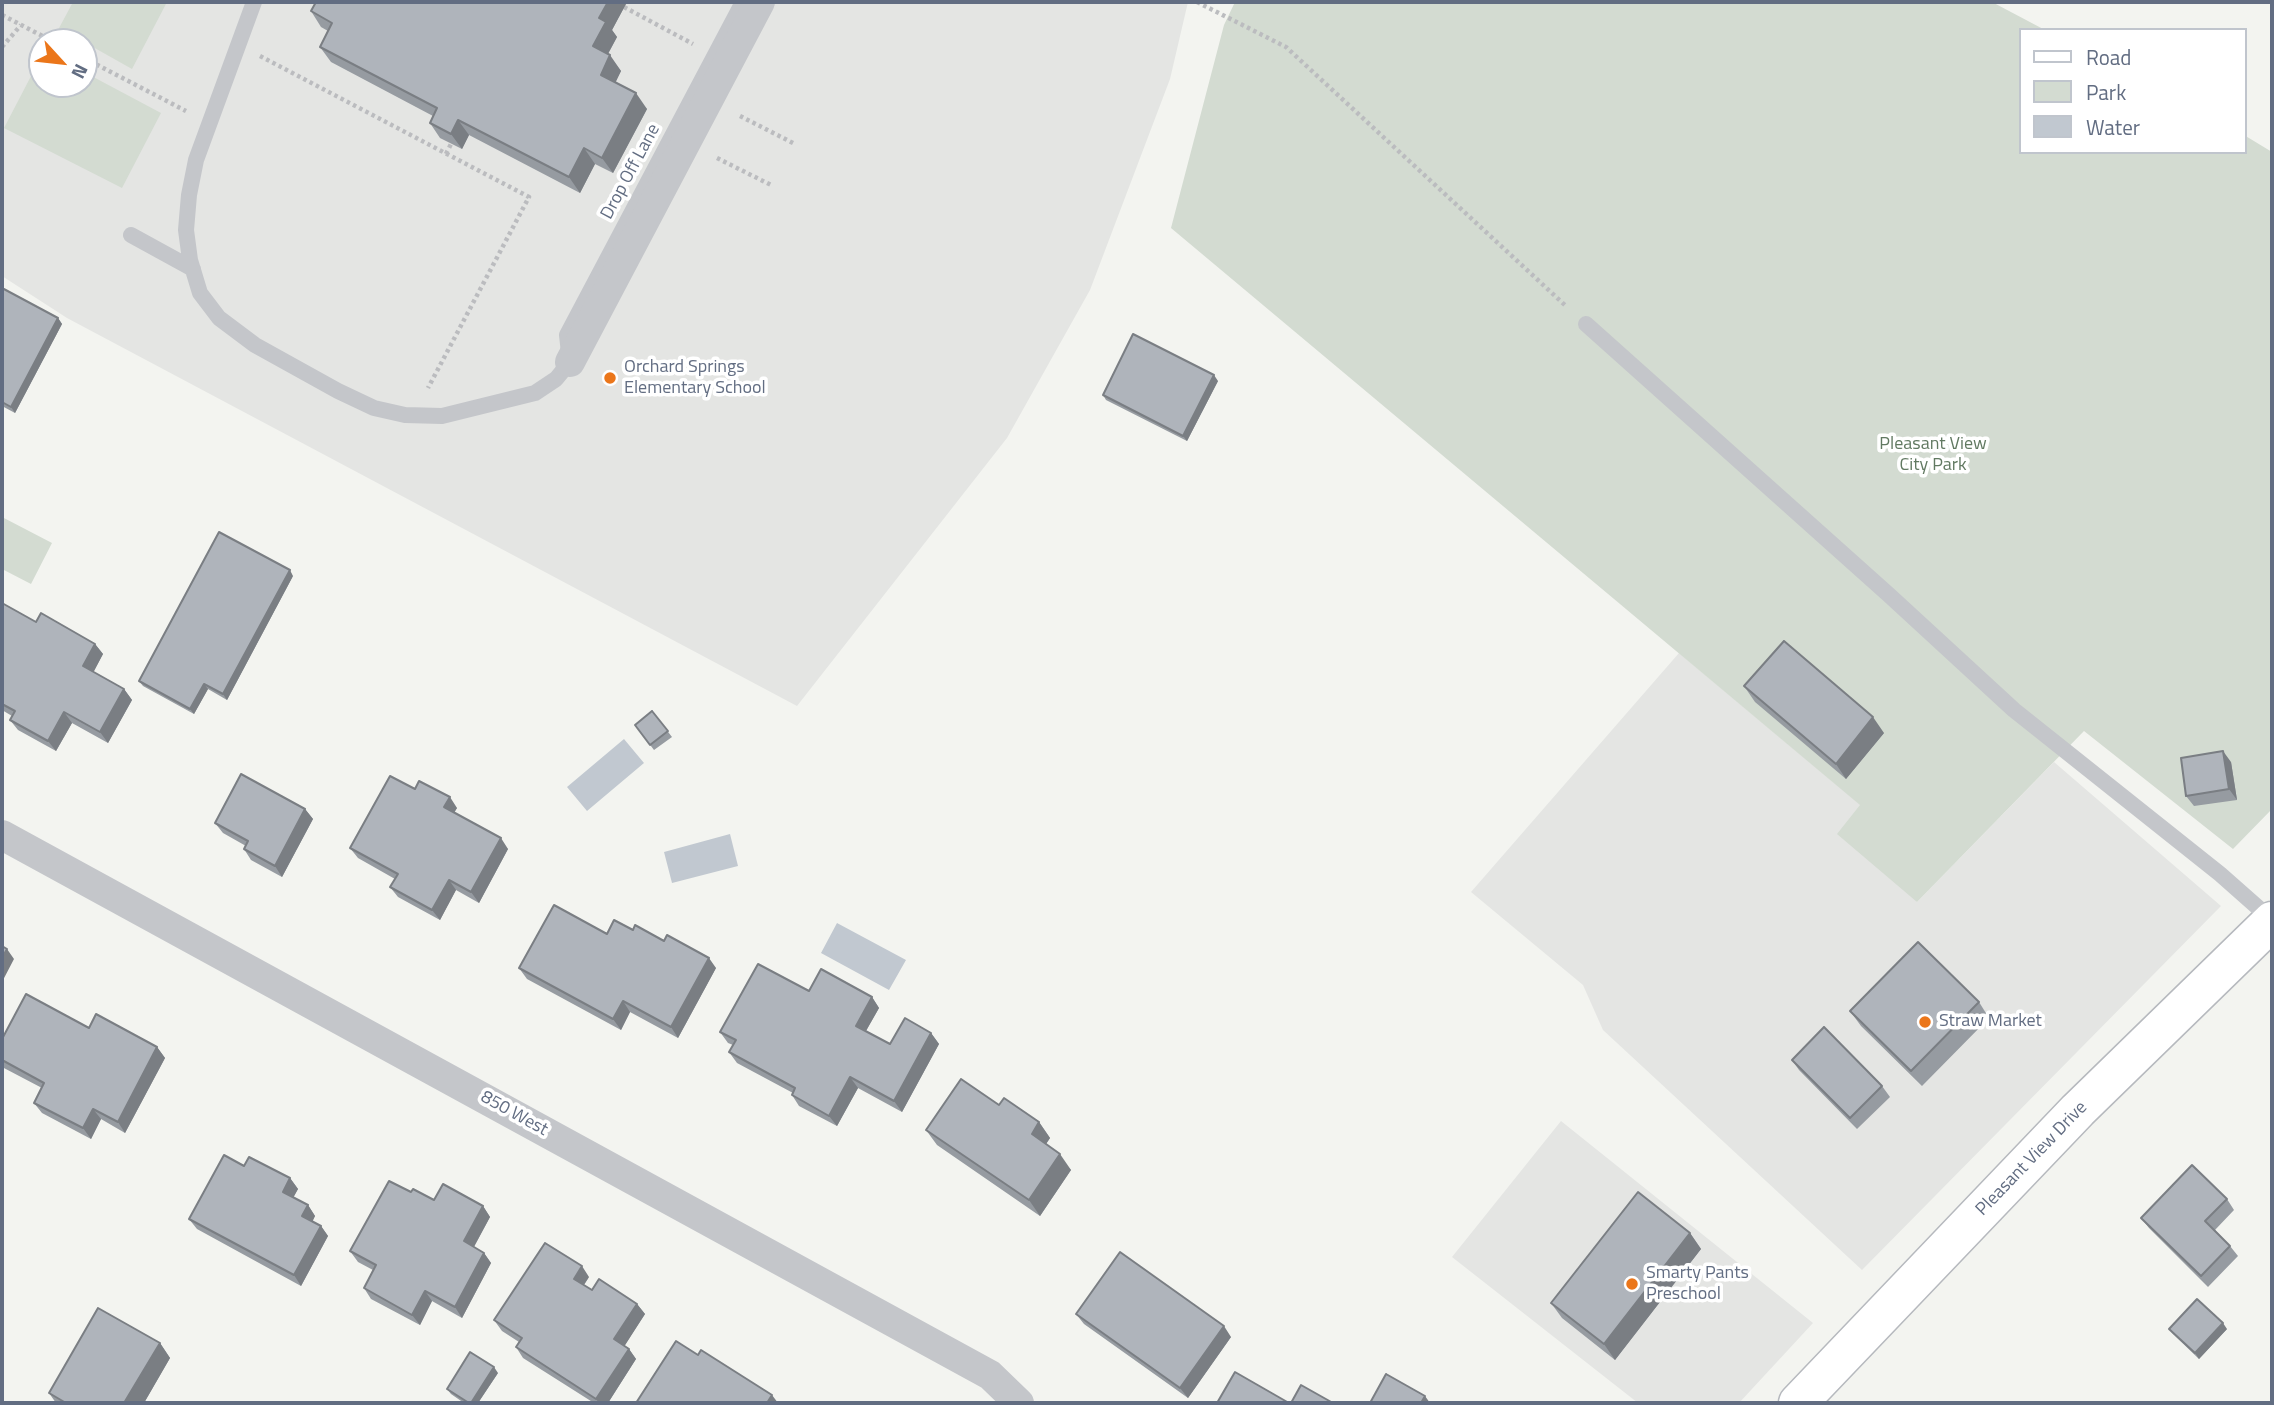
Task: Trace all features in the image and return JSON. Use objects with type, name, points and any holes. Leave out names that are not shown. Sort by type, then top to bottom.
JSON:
[{"type":"main road","name":"Pleasant View Drive","points":[[1798,1403],[2078,1110],[2272,920]]},
{"type":"street","points":[[569,362],[760,2]]},
{"type":"street","name":"850 West","points":[[2,835],[990,1375],[1019,1403]]},
{"type":"lane","points":[[254,2],[196,160],[189,195],[186,230],[193,269],[200,293],[219,318],[255,345],[338,391],[374,408],[405,415],[442,416],[535,393],[556,379],[569,362]]},
{"type":"lane","name":"Drop Off Lane","points":[[569,362],[567,335],[743,2]]},
{"type":"lane","points":[[131,235],[193,269]]},
{"type":"lane","points":[[1586,324],[2014,710],[2220,874],[2272,920]]},
{"type":"path","points":[[1197,2],[1286,47],[1586,324]]},
{"type":"path","points":[[624,6],[697,46]]},
{"type":"path","points":[[2,15],[28,29]]},
{"type":"path","points":[[2,47],[21,25]]},
{"type":"path","points":[[260,56],[529,197],[426,392]]},
{"type":"path","points":[[98,65],[193,115]]},
{"type":"path","points":[[740,116],[795,144]]},
{"type":"path","points":[[446,154],[451,144]]},
{"type":"path","points":[[717,158],[773,186]]},
{"type":"shaded area","name":"Orchard Springs Elementary School","points":[[2,2],[1188,2],[1170,79],[1090,290],[1007,438],[797,706],[67,318],[2,276]]},
{"type":"shaded area","points":[[1679,653],[1861,805],[1917,902],[2054,762],[2221,906],[1862,1270],[1603,1030],[1583,985],[1471,892]]},
{"type":"shaded area","points":[[1561,1121],[1813,1323],[1739,1403],[1638,1403],[1452,1257]]},
{"type":"green space","points":[[73,2],[167,2],[132,69],[98,50],[98,28],[59,28]]},
{"type":"green space","name":"Pleasant View City Park","points":[[1235,2],[1992,2],[2041,28],[2018,28],[2018,154],[2246,154],[2246,136],[2272,152],[2272,809],[2233,849],[2084,731],[1917,902],[1837,834],[1860,805],[1171,228],[1224,25]]},
{"type":"green space","points":[[98,79],[161,113],[122,188],[4,128],[28,82],[28,98],[98,98]]},
{"type":"green space","points":[[2,517],[52,543],[31,584],[2,569]]},
{"type":"water","points":[[624,739],[644,763],[587,811],[567,787]]},
{"type":"water","points":[[730,834],[738,866],[672,883],[664,852]]},
{"type":"water","points":[[837,923],[906,960],[889,990],[821,953]]},
{"type":"building","points":[[316,2],[608,2],[599,18],[606,22],[593,46],[610,55],[601,75],[636,93],[602,158],[584,148],[569,177],[458,120],[451,134],[430,123],[437,108],[320,47],[332,23],[311,11]]},
{"type":"building","points":[[2,288],[58,318],[11,407],[2,402]]},
{"type":"building","points":[[1133,334],[1214,375],[1183,436],[1103,395]]},
{"type":"building","points":[[219,532],[290,570],[223,694],[204,684],[190,709],[139,681]]},
{"type":"building","points":[[2,603],[36,622],[41,613],[95,644],[83,666],[124,689],[100,732],[64,712],[48,741],[10,720],[15,711],[2,704]]},
{"type":"building","points":[[1784,641],[1873,717],[1836,764],[1744,686]]},
{"type":"building","points":[[652,711],[668,731],[650,745],[635,725]]},
{"type":"building","points":[[2223,751],[2229,789],[2186,796],[2181,758]]},
{"type":"building","points":[[241,774],[305,809],[275,866],[244,849],[248,841],[215,823]]},
{"type":"building","points":[[390,776],[415,789],[419,781],[450,797],[444,807],[501,838],[471,892],[449,880],[432,910],[390,887],[398,874],[350,848]]},
{"type":"building","points":[[554,905],[607,934],[614,920],[633,930],[635,925],[664,941],[667,935],[709,958],[671,1027],[623,1001],[613,1019],[519,968]]},
{"type":"building","name":"Straw Market","points":[[1918,942],[1979,1002],[1911,1071],[1850,1011]]},
{"type":"building","points":[[758,964],[809,991],[821,969],[872,997],[856,1026],[890,1044],[905,1018],[931,1033],[894,1101],[850,1077],[829,1116],[792,1095],[795,1088],[729,1052],[736,1040],[720,1032]]},
{"type":"building","points":[[26,994],[89,1028],[96,1014],[157,1047],[118,1122],[93,1109],[83,1128],[34,1103],[44,1083],[2,1060],[2,1039]]},
{"type":"building","points":[[1824,1027],[1882,1086],[1850,1118],[1792,1060]]},
{"type":"building","points":[[961,1079],[999,1105],[1004,1098],[1039,1122],[1032,1134],[1060,1154],[1029,1200],[926,1130]]},
{"type":"building","points":[[224,1155],[244,1166],[249,1157],[290,1178],[283,1192],[308,1205],[302,1216],[321,1226],[294,1275],[189,1219]]},
{"type":"building","points":[[2192,1165],[2227,1199],[2205,1221],[2230,1246],[2201,1276],[2141,1218]]},
{"type":"building","points":[[389,1181],[434,1200],[443,1184],[483,1206],[464,1241],[484,1253],[455,1307],[425,1291],[412,1315],[364,1288],[376,1265],[350,1251]]},
{"type":"building","name":"Smarty Pants Preschool","points":[[1638,1192],[1690,1233],[1604,1344],[1551,1303]]},
{"type":"building","points":[[545,1243],[582,1266],[574,1279],[592,1290],[599,1279],[637,1304],[614,1339],[629,1349],[596,1399],[516,1347],[522,1338],[494,1320]]},
{"type":"building","points":[[1120,1252],[1224,1326],[1180,1388],[1076,1314]]},
{"type":"building","points":[[2197,1299],[2223,1323],[2195,1353],[2169,1329]]},
{"type":"building","points":[[98,1308],[160,1343],[124,1403],[66,1403],[49,1393]]},
{"type":"building","points":[[676,1341],[698,1355],[701,1350],[772,1395],[767,1403],[636,1403]]},
{"type":"building","points":[[470,1352],[494,1367],[469,1403],[447,1389]]},
{"type":"building","points":[[1235,1372],[1289,1403],[1217,1403]]},
{"type":"building","points":[[1386,1374],[1425,1396],[1421,1403],[1370,1403]]},
{"type":"building","points":[[1301,1385],[1333,1403],[1291,1403]]},
{"type":"place","name":"Orchard Springs Elementary School","points":[[610,378]]},
{"type":"place","name":"Straw Market","points":[[1925,1022]]},
{"type":"place","name":"Smarty Pants Preschool","points":[[1632,1284]]}]
